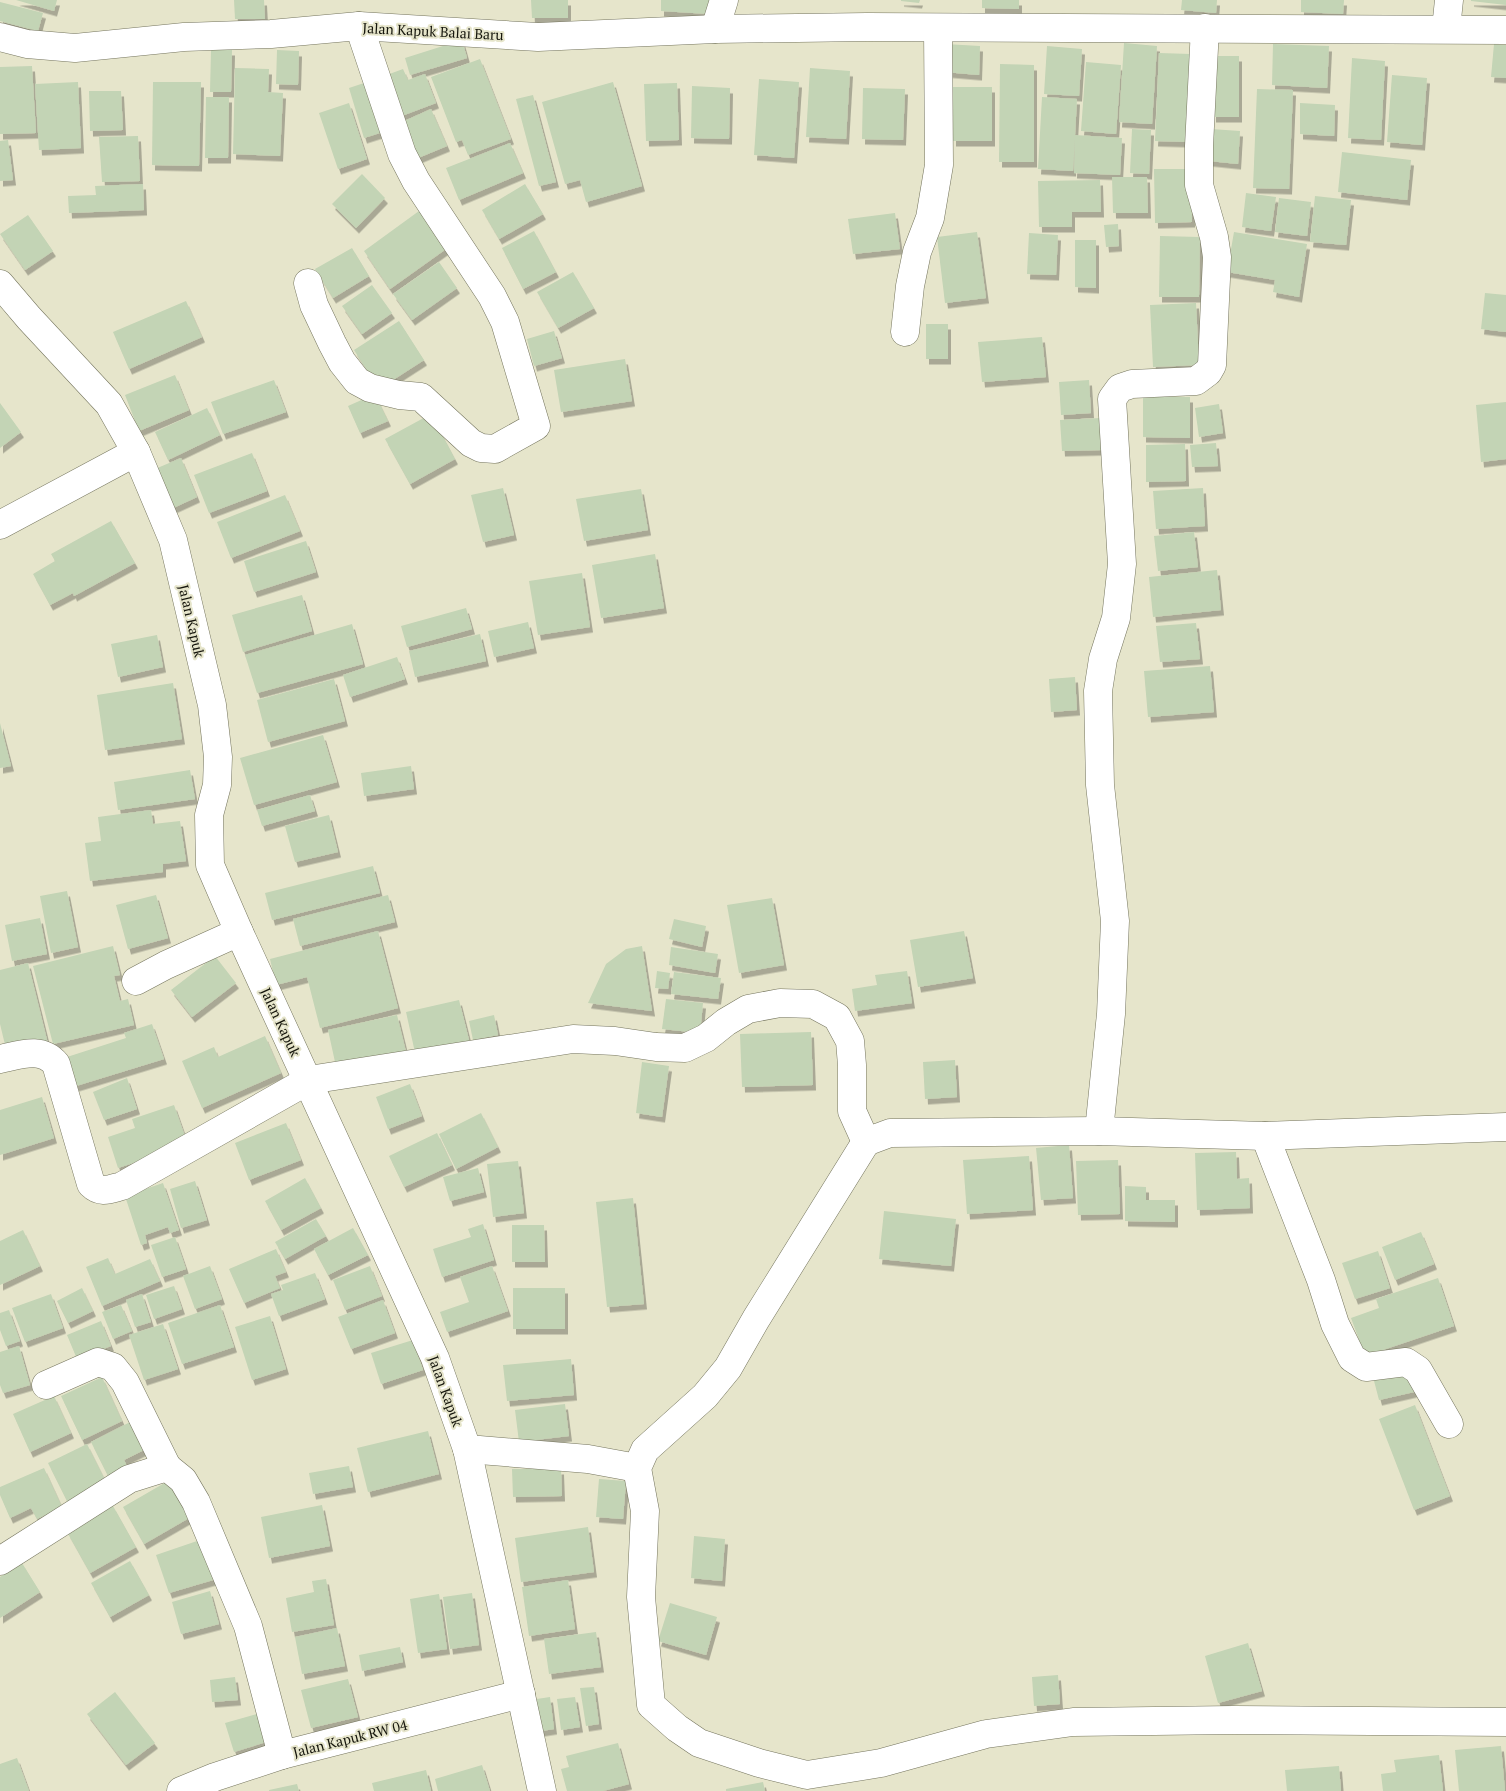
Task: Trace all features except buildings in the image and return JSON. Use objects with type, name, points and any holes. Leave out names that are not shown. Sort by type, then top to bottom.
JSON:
[{"type":"street","points":[[714,29],[724,0]]},
{"type":"street","points":[[1446,29],[1449,0]]},
{"type":"street","points":[[308,283],[314,306],[332,343],[342,362],[357,381],[370,388],[399,396],[421,397],[471,443],[480,448],[495,449],[536,426],[505,322],[492,296],[416,181],[406,161],[381,94],[359,26]]},
{"type":"street","name":"Jalan Kapuk Balai Baru","points":[[0,37],[28,44],[75,48],[184,37],[270,34],[359,26],[538,37],[714,29],[867,27],[1506,30]]},
{"type":"street","points":[[906,332],[917,252],[930,218],[939,165],[938,28]]},
{"type":"street","points":[[1099,1130],[1110,1014],[1115,921],[1100,785],[1098,691],[1104,659],[1116,618],[1122,564],[1112,398],[1120,388],[1132,384],[1196,380],[1208,372],[1212,364],[1217,257],[1214,237],[1199,185],[1205,28]]},
{"type":"street","name":"Jalan Kapuk","points":[[0,284],[109,404],[136,452],[173,540],[212,705],[218,757],[217,785],[209,815],[210,866],[435,1358],[467,1449],[542,1791]]},
{"type":"street","points":[[0,525],[136,452]]},
{"type":"street","points":[[136,981],[166,965],[239,932]]},
{"type":"street","points":[[0,1059],[38,1053],[49,1056],[56,1064],[91,1184],[96,1189],[104,1191],[122,1186],[308,1080],[573,1039],[615,1040],[656,1047],[685,1048],[706,1038],[726,1022],[748,1009],[780,1003],[813,1004],[837,1017],[850,1041],[852,1111],[866,1142]]},
{"type":"street","points":[[1506,1127],[1265,1136],[1099,1130],[890,1132],[866,1142],[756,1319],[728,1368],[705,1396],[645,1450],[637,1468],[645,1511],[641,1597],[651,1705],[677,1728],[699,1743],[760,1762],[807,1775],[881,1763],[986,1734],[1073,1722],[1234,1720],[1506,1722]]},
{"type":"street","points":[[1265,1136],[1321,1280],[1335,1324],[1352,1358],[1366,1367],[1406,1362],[1418,1370],[1449,1424]]},
{"type":"street","points":[[46,1386],[98,1362],[113,1367],[125,1382],[167,1468],[183,1480],[196,1502],[248,1626],[282,1755]]},
{"type":"street","points":[[467,1449],[588,1459],[637,1468]]},
{"type":"street","points":[[0,1562],[129,1479],[167,1468]]},
{"type":"street","name":"Jalan Kapuk RW 04","points":[[182,1791],[215,1777],[282,1755],[521,1694]]}]
